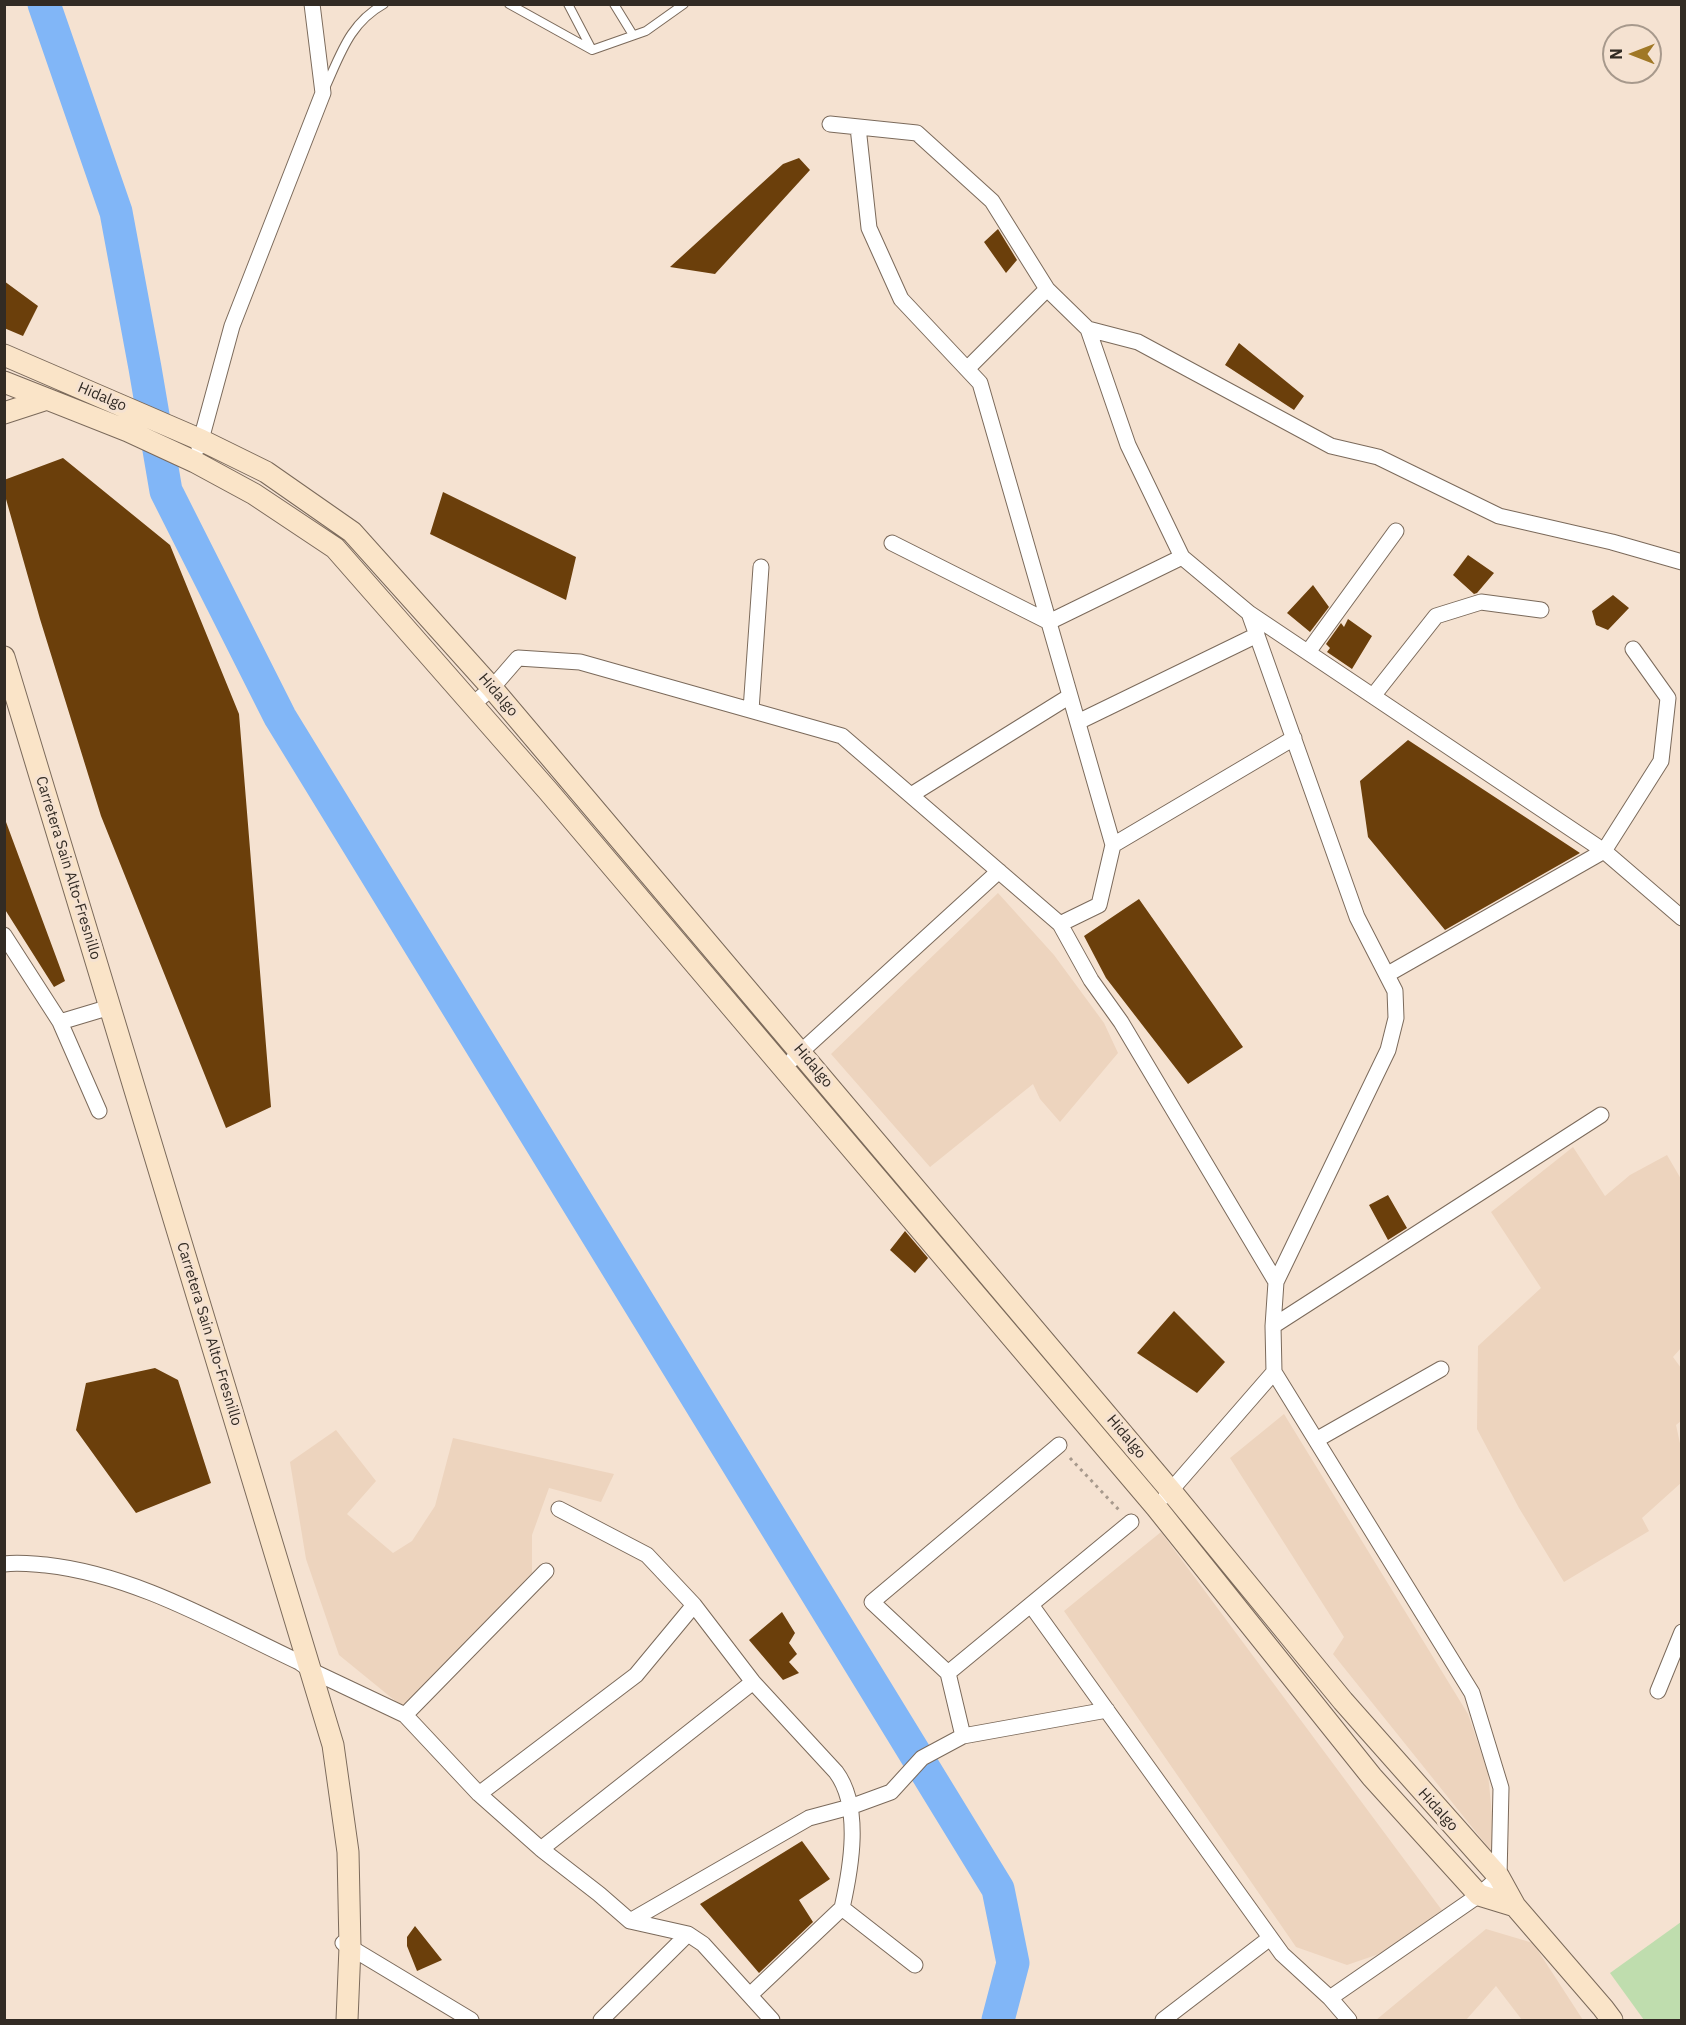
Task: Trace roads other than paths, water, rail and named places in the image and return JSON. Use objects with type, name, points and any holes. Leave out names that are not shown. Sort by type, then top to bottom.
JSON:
[{"type":"main road","name":"Hidalgo","points":[[4,355],[193,437],[266,472],[352,532],[492,688],[801,1052],[1171,1491],[1343,1701],[1499,1877],[1515,1906],[1612,2020]]},
{"type":"main road","name":"Hidalgo","points":[[4,382],[128,431],[188,459],[254,494],[335,548],[473,704],[1156,1507],[1372,1777],[1479,1895]]},
{"type":"main road","points":[[4,413],[47,399]]},
{"type":"main road","name":"Carretera Sain Alto-Fresnillo","points":[[4,657],[106,1008]]},
{"type":"main road","points":[[4,686],[106,1008],[305,1666],[323,1745],[338,1852],[346,1944],[347,2020]]},
{"type":"main road","points":[[1424,1836],[1445,1818]]},
{"type":"main road","points":[[1479,1895],[1515,1906]]},
{"type":"main road","points":[[336,2020],[346,1944]]},
{"type":"street","points":[[188,459],[193,437],[232,326],[323,93],[312,4]]},
{"type":"street","points":[[830,124],[917,133],[992,201],[1047,289],[1088,329],[1128,445],[1182,557],[1249,613],[1604,850],[1682,918]]},
{"type":"street","points":[[858,127],[868,228],[900,299],[980,383],[1113,845],[1099,905],[1060,924]]},
{"type":"street","points":[[967,369],[1047,289]]},
{"type":"street","points":[[1088,329],[1137,342],[1331,446],[1378,457],[1499,516],[1612,542],[1682,562]]},
{"type":"street","points":[[1308,652],[1396,531]]},
{"type":"street","points":[[892,543],[1049,622]]},
{"type":"street","points":[[1049,622],[1182,557]]},
{"type":"street","points":[[751,710],[761,567]]},
{"type":"street","points":[[1373,696],[1436,616],[1481,602],[1541,610]]},
{"type":"street","points":[[1249,613],[1357,917],[1395,991],[1396,1018],[1388,1050],[1276,1282],[1273,1326],[1274,1372],[1472,1693],[1501,1788],[1499,1877],[1479,1895],[1330,1998]]},
{"type":"street","points":[[1078,722],[1257,635]]},
{"type":"street","points":[[1388,974],[1604,850],[1661,761],[1675,697],[1633,649]]},
{"type":"street","points":[[473,704],[492,688],[518,658],[580,662],[842,736],[1060,924],[1091,980],[1121,1022],[1276,1282]]},
{"type":"street","points":[[910,795],[1070,696]]},
{"type":"street","points":[[1113,845],[1294,738]]},
{"type":"street","points":[[783,1068],[999,871]]},
{"type":"street","points":[[4,935],[60,1022],[99,1111]]},
{"type":"street","points":[[60,1022],[106,1008]]},
{"type":"street","points":[[1273,1326],[1601,1115]]},
{"type":"street","points":[[1316,1440],[1441,1369]]},
{"type":"street","points":[[1156,1507],[1274,1372]]},
{"type":"street","points":[[963,1737],[948,1673],[872,1602],[1059,1445]]},
{"type":"street","points":[[560,1509],[647,1555],[694,1605],[753,1682],[844,1782],[850,1807],[852,1844],[842,1908],[750,1995]]},
{"type":"street","points":[[948,1673],[1131,1522]]},
{"type":"street","points":[[4,1564],[18,1562],[70,1568],[137,1586],[405,1715],[479,1794],[541,1850],[630,1921],[688,1934],[703,1944],[772,2020]]},
{"type":"street","points":[[405,1715],[546,1571]]},
{"type":"street","points":[[479,1794],[636,1675],[694,1605]]},
{"type":"street","points":[[1031,1605],[1282,1954],[1330,1998],[1349,2020]]},
{"type":"street","points":[[1658,1690],[1682,1632]]},
{"type":"street","points":[[541,1850],[753,1682]]},
{"type":"street","points":[[630,1921],[809,1818],[850,1807],[891,1792],[922,1758],[963,1737],[1107,1710]]},
{"type":"street","points":[[842,1908],[915,1965]]},
{"type":"street","points":[[602,2020],[688,1934]]},
{"type":"street","points":[[1163,2020],[1270,1938]]},
{"type":"street","points":[[346,1944],[471,2020]]},
{"type":"lane","points":[[323,93],[346,40],[368,13],[384,4]]},
{"type":"lane","points":[[509,4],[592,50],[646,30],[684,4]]},
{"type":"lane","points":[[568,4],[592,50]]},
{"type":"lane","points":[[614,4],[633,35]]},
{"type":"waterway","points":[[44,4],[116,212],[166,491],[280,717],[998,1889],[1013,1963],[998,2020]]}]
